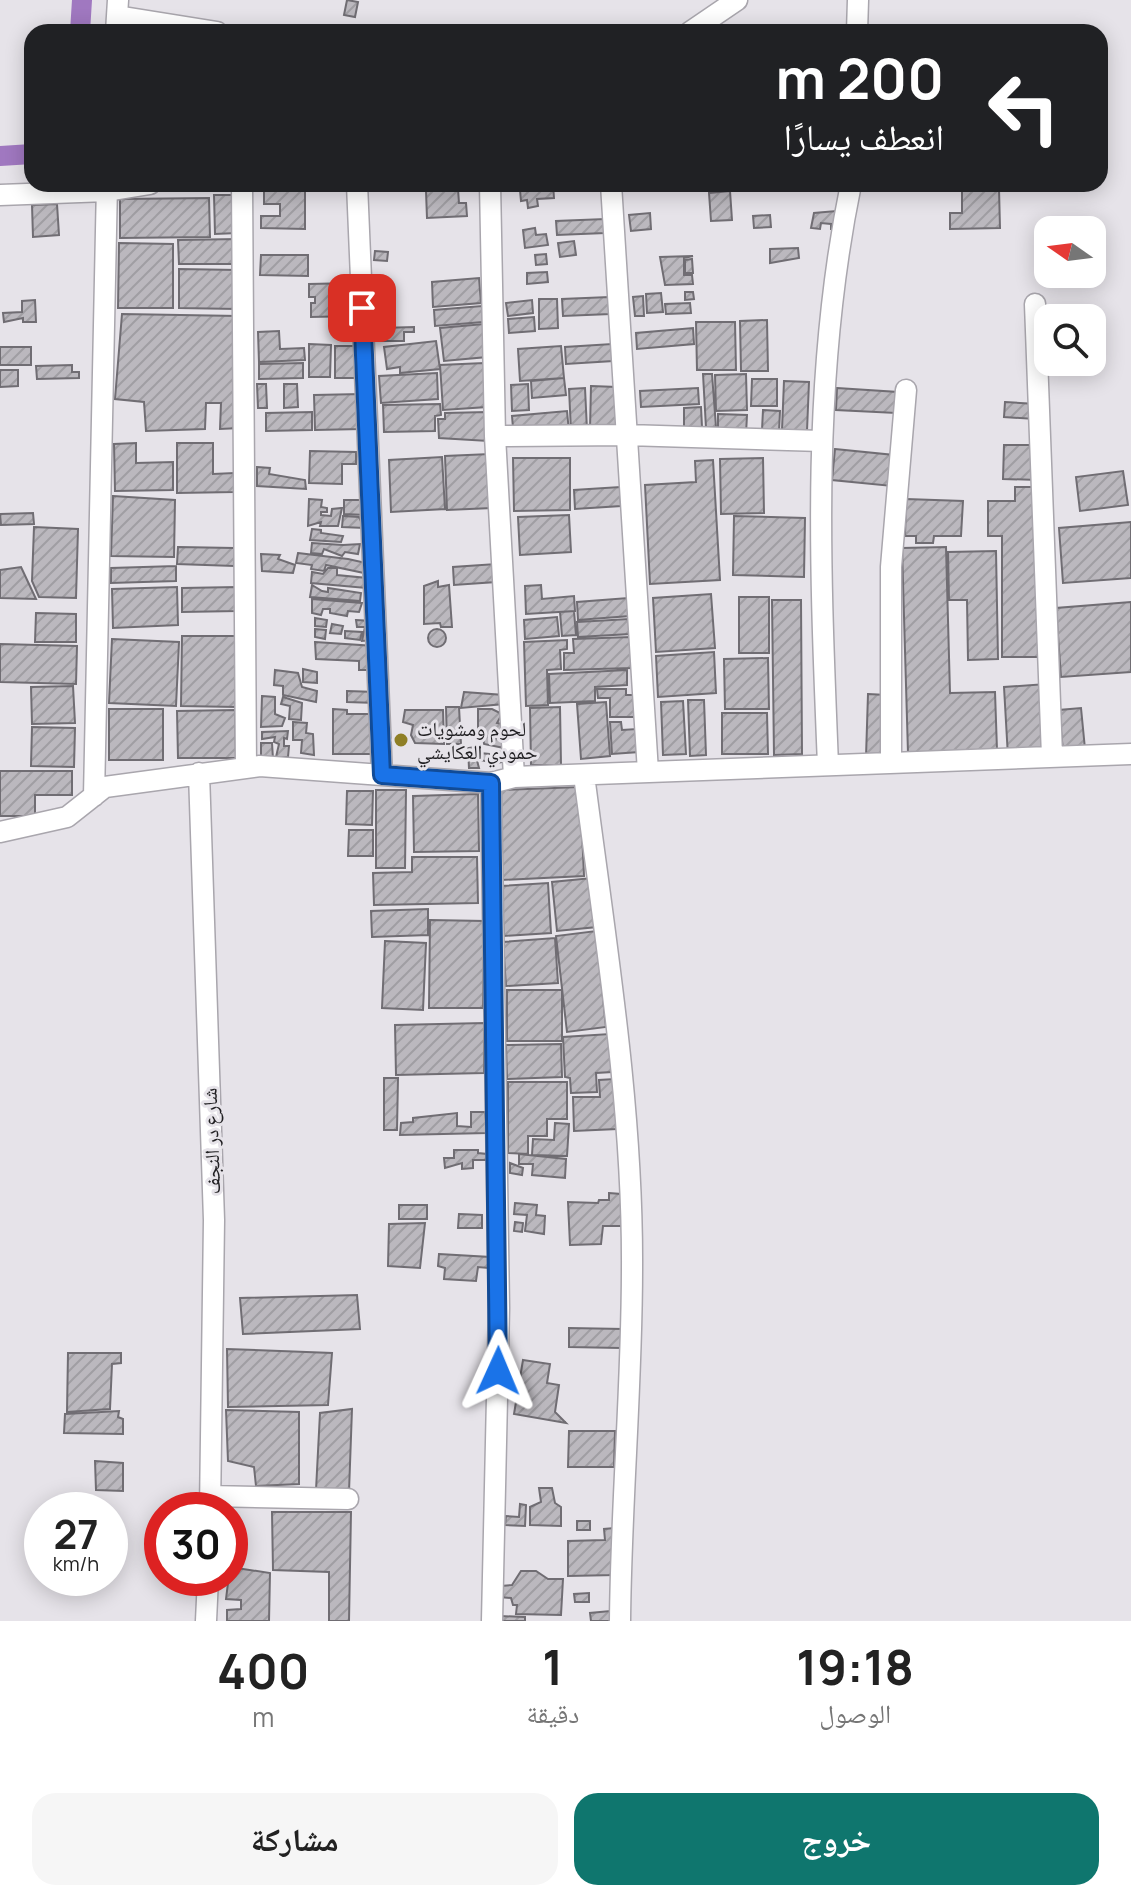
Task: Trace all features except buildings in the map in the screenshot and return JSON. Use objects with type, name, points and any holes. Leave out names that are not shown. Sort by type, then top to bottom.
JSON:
[{"type":"street","points":[[702,24],[737,0]]},
{"type":"street","points":[[857,24],[858,0]]},
{"type":"street","points":[[117,16],[167,24]]},
{"type":"street","points":[[0,195],[40,192]]},
{"type":"street","points":[[94,796],[107,192]]},
{"type":"street","points":[[242,192],[246,768]]},
{"type":"street","points":[[357,192],[382,775]]},
{"type":"street","points":[[490,192],[495,436],[514,777]]},
{"type":"street","points":[[612,192],[648,772]]},
{"type":"street","points":[[828,765],[818,533],[835,260],[849,192]]},
{"type":"street","points":[[1038,376],[1052,756]]},
{"type":"street","points":[[891,762],[891,567],[906,390]]},
{"type":"street","points":[[495,436],[627,435],[822,441]]},
{"type":"street","points":[[0,832],[67,817],[105,787],[246,768],[491,783],[514,777],[1131,754]]},
{"type":"street","name":"شارع در النجف","points":[[199,773],[214,1220],[210,1492]]},
{"type":"street","points":[[584,775],[624,1089],[632,1269],[621,1513],[620,1621]]},
{"type":"street","points":[[491,783],[499,1308],[492,1621]]},
{"type":"street","points":[[248,1502],[348,1499]]},
{"type":"street","points":[[206,1621],[207,1596]]},
{"type":"waterway","points":[[80,24],[82,0]]},
{"type":"waterway","points":[[0,156],[24,154]]},
{"type":"place","name":"لحوم ومشويات حمودي العكايشي","points":[[401,740]]},
{"type":"route","points":[[362,308],[382,775],[491,783],[498,1371]]}]
